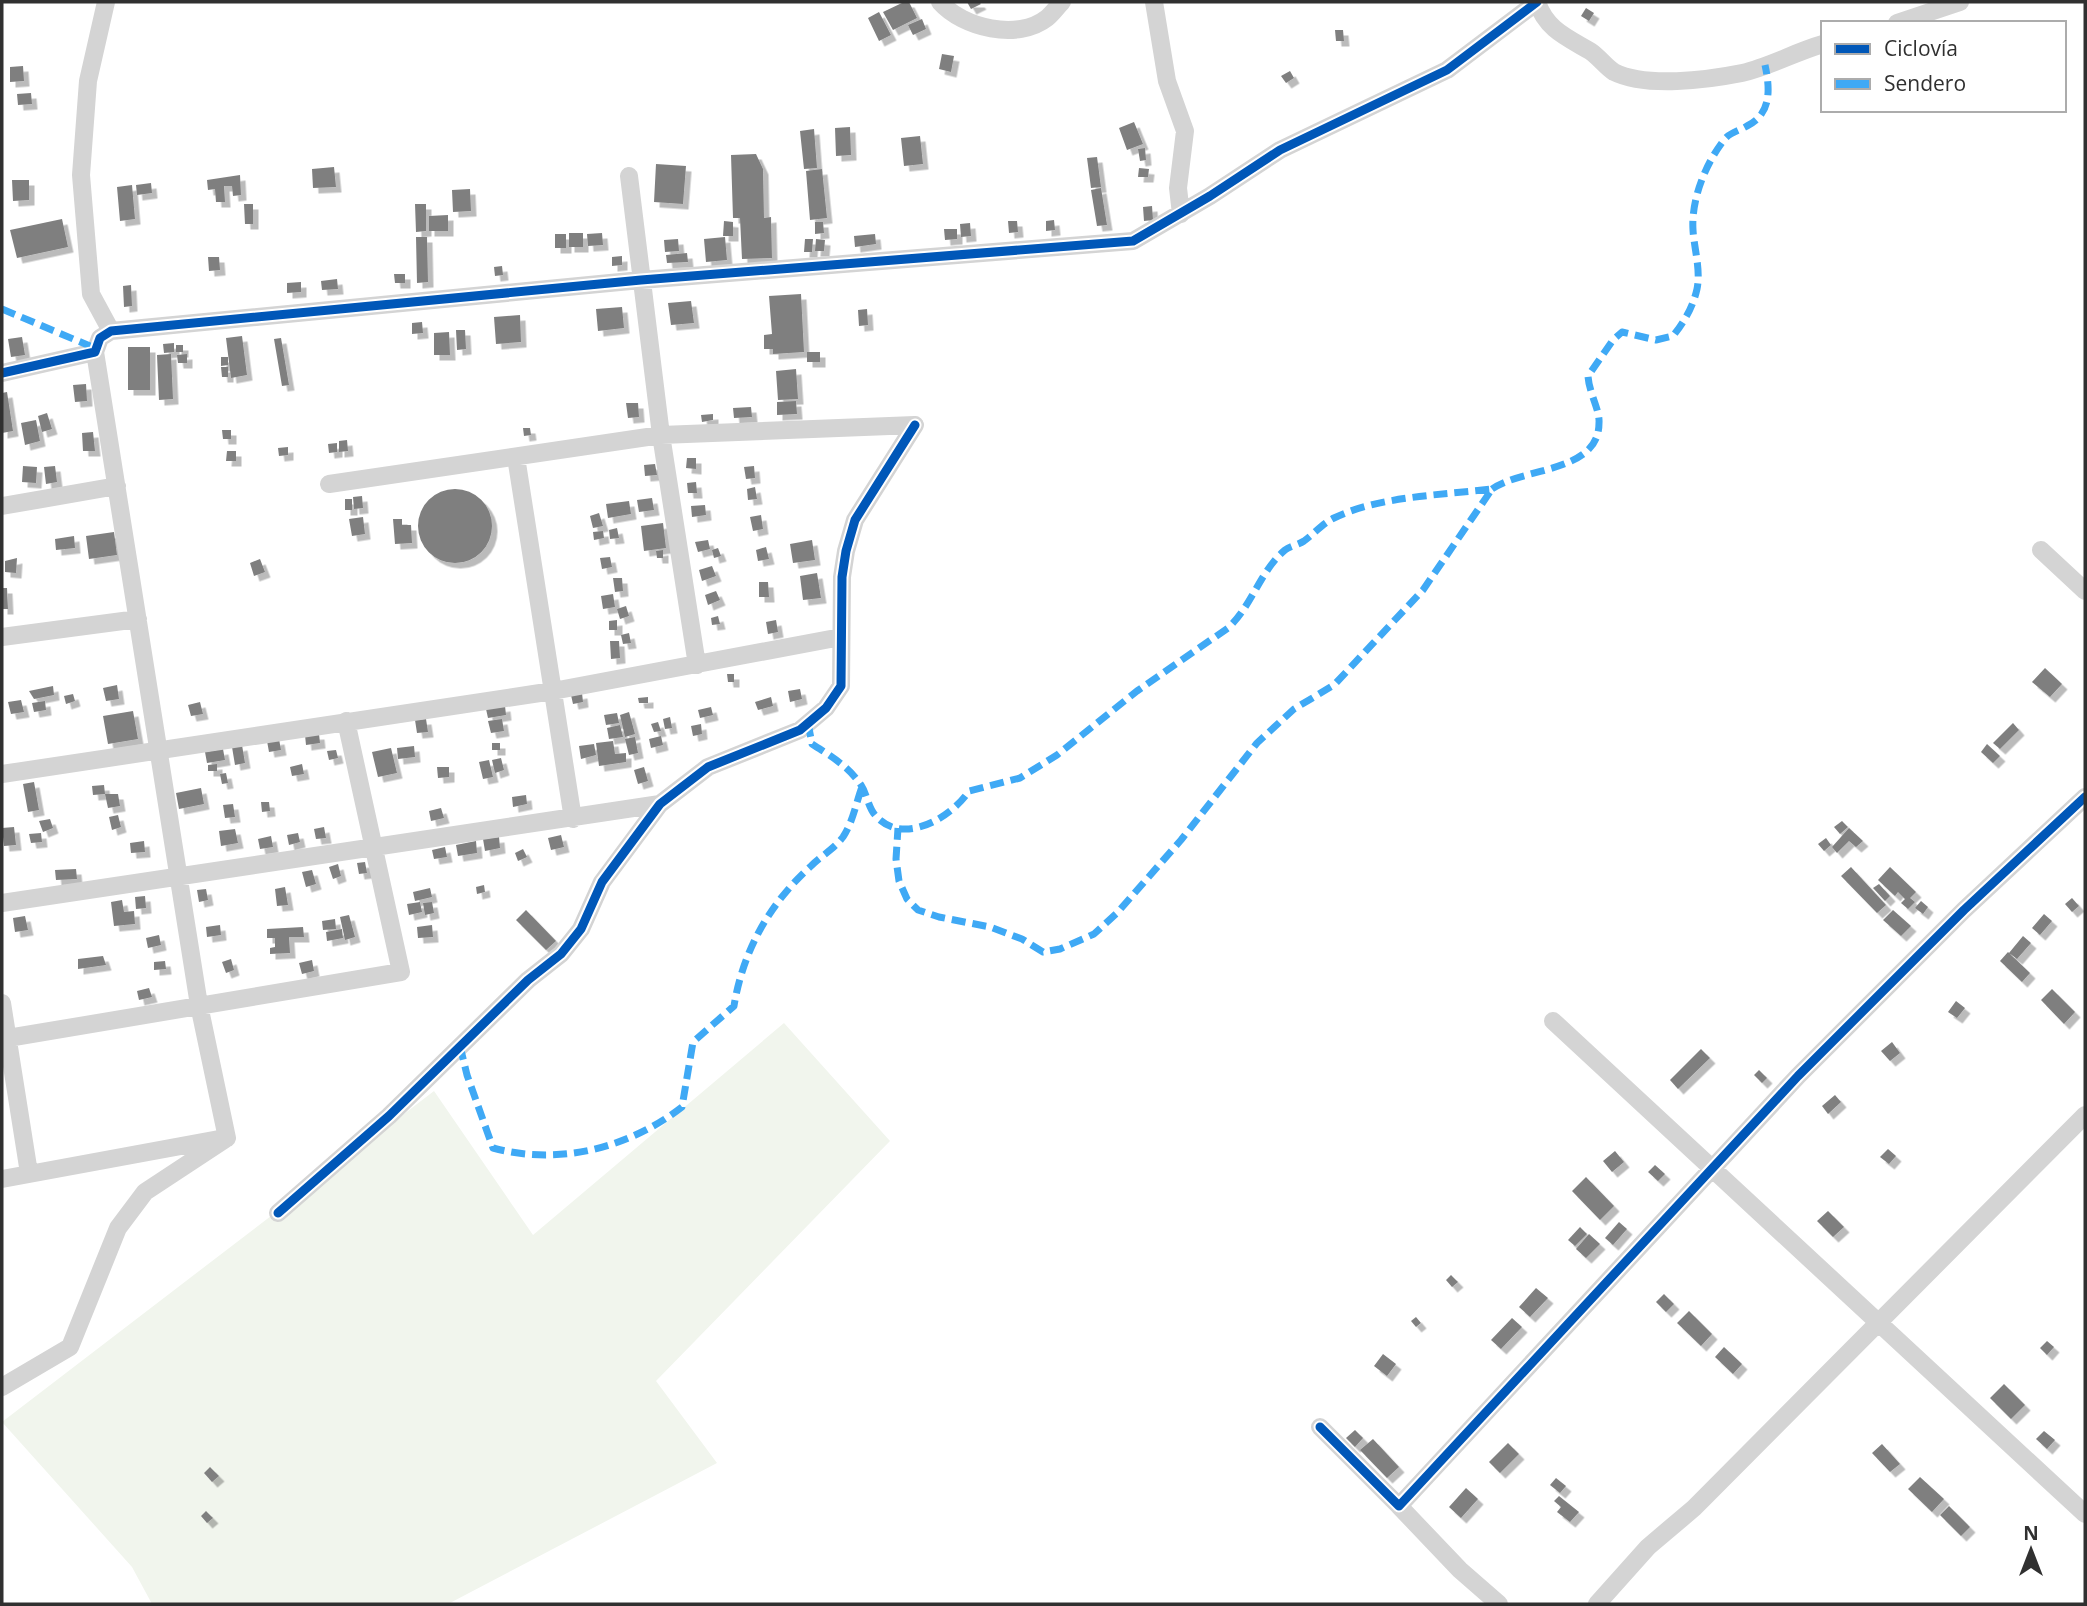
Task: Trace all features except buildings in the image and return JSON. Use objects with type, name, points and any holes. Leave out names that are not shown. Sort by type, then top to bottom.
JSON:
[{"type":"street","points":[[106,2],[88,81],[81,175],[91,294],[111,331]]},
{"type":"street","points":[[940,2],[977,26],[1010,30],[1045,20],[1062,2]]},
{"type":"street","points":[[1154,2],[1167,81],[1185,131],[1178,188],[1181,214]]},
{"type":"street","points":[[227,1138],[199,1005],[178,877],[95,352],[100,338],[111,331],[641,280],[1133,241],[1181,214],[1280,150],[1447,70],[1537,2],[1543,20],[1554,30],[1605,62],[1611,70],[1633,79],[1662,81],[1741,73],[1821,45]]},
{"type":"street","points":[[1903,21],[1960,2]]},
{"type":"street","points":[[629,176],[661,435],[697,665]]},
{"type":"street","points":[[2,373],[95,352]]},
{"type":"street","points":[[278,1213],[389,1116],[528,980],[561,954],[581,929],[602,882],[660,804],[708,767],[800,730],[826,708],[841,686],[842,577],[855,520],[915,425],[661,435],[329,484]]},
{"type":"street","points":[[516,457],[573,819]]},
{"type":"street","points":[[2,506],[117,486]]},
{"type":"street","points":[[2041,550],[2085,591]]},
{"type":"street","points":[[2,637],[138,619]]},
{"type":"street","points":[[2,774],[553,691],[841,637]]},
{"type":"street","points":[[4,1038],[401,972],[346,721]]},
{"type":"street","points":[[1399,1506],[1798,1076],[1964,910],[2085,797]]},
{"type":"street","points":[[2,903],[660,804]]},
{"type":"street","points":[[2,1003],[4,1038],[29,1173]]},
{"type":"street","points":[[1553,1021],[2085,1514]]},
{"type":"street","points":[[1597,1604],[1648,1547],[1694,1508],[2085,1115]]},
{"type":"street","points":[[2,1179],[227,1138]]},
{"type":"street","points":[[2,1387],[70,1346],[118,1228],[145,1192],[227,1138]]},
{"type":"street","points":[[1320,1427],[1460,1570],[1499,1604]]},
{"type":"shaded area","points":[[784,1023],[890,1141],[656,1381],[717,1463],[448,1604],[152,1604],[132,1567],[2,1422],[434,1091],[533,1235]]},
{"type":"marked path","points":[[1492,489],[1505,482],[1573,460],[1587,451],[1596,439],[1599,423],[1588,376],[1613,340],[1622,332],[1656,340],[1673,336],[1681,325],[1691,308],[1697,289],[1693,218],[1697,194],[1711,159],[1724,140],[1761,115],[1768,91],[1765,65]]},
{"type":"marked path","points":[[2,309],[97,349]]},
{"type":"marked path","points":[[808,723],[812,744],[851,773],[863,789],[875,815],[886,824],[899,829],[925,825],[951,811],[969,791],[1020,778],[1057,755],[1137,691],[1228,628],[1244,609],[1276,558],[1285,550],[1304,541],[1330,520],[1371,505],[1391,501],[1492,489],[1423,590],[1334,685],[1294,709],[1257,743],[1181,840],[1117,913],[1094,934],[1060,949],[1043,952],[1022,939],[990,927],[918,910],[907,899],[899,881],[896,859],[898,828]]},
{"type":"marked path","points":[[460,1046],[467,1075],[493,1148],[518,1153],[568,1154],[616,1143],[661,1121],[682,1107],[693,1042],[734,1006],[744,966],[760,930],[796,881],[843,837],[862,787]]},
{"type":"cycle path","points":[[2,373],[95,352],[100,338],[111,331],[641,280],[1133,241],[1210,196],[1280,150],[1447,70],[1537,2]]},
{"type":"cycle path","points":[[278,1213],[389,1116],[528,980],[561,954],[581,929],[602,882],[660,804],[708,767],[800,730],[826,708],[841,686],[842,577],[855,520],[915,425]]},
{"type":"cycle path","points":[[1320,1427],[1399,1506],[1798,1076],[1964,910],[2085,797]]}]
